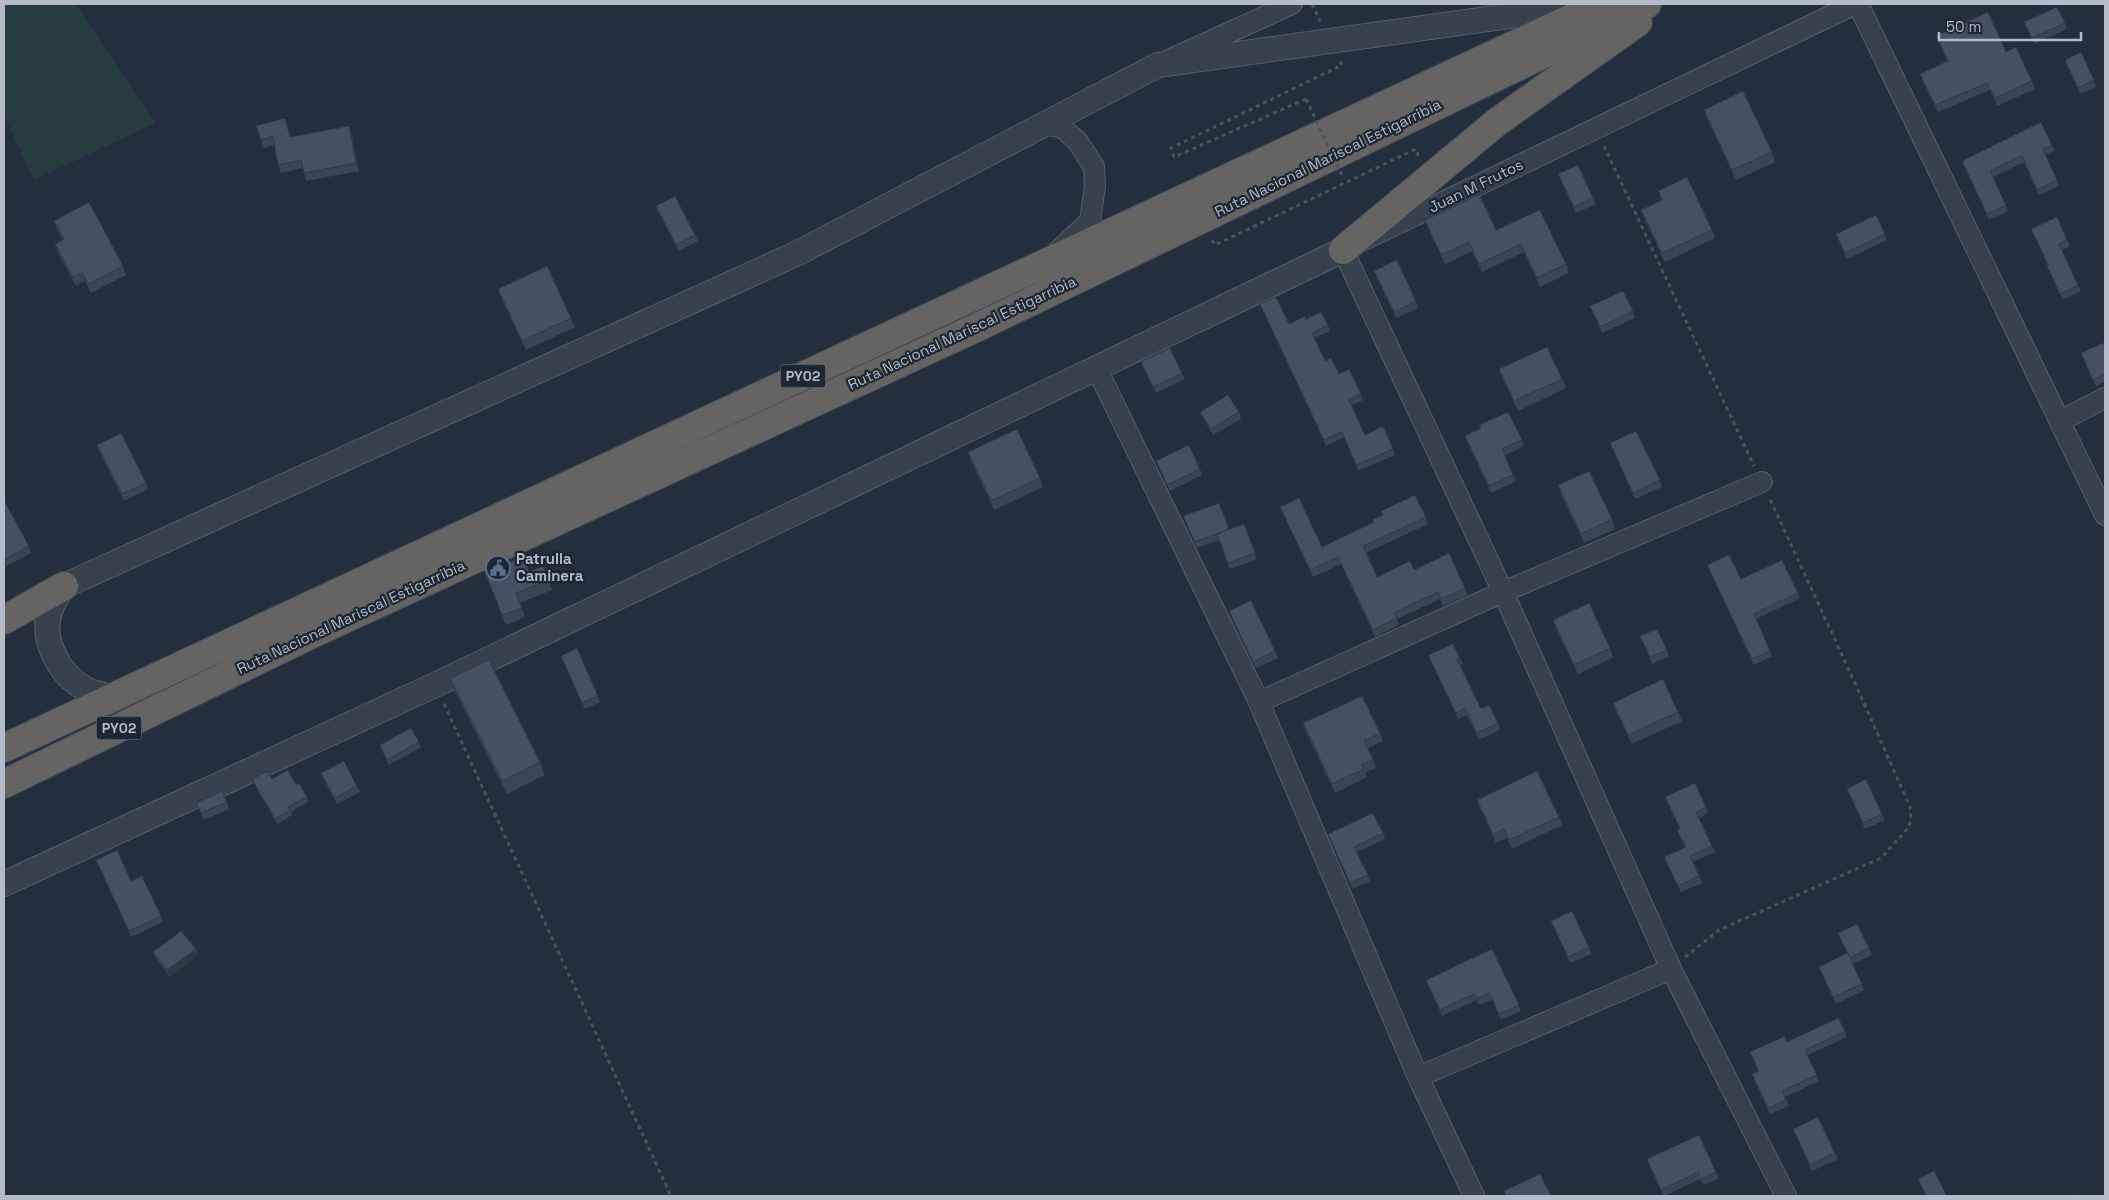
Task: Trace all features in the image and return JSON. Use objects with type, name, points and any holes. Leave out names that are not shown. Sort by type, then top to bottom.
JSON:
[{"type":"highway","name":"Ruta Nacional Mariscal Estigarribia","points":[[4,748],[1602,4]]},
{"type":"highway","name":"Ruta Nacional Mariscal Estigarribia","points":[[4,784],[312,634],[987,322],[1647,4]]},
{"type":"highway","points":[[1343,250],[1497,122],[1664,4]]},
{"type":"highway","points":[[4,620],[64,586]]},
{"type":"street","points":[[114,697],[89,691],[68,678],[54,657],[48,632],[52,608],[64,586],[798,253],[1158,65],[1292,4]]},
{"type":"street","points":[[1158,65],[1516,15],[1553,4]]},
{"type":"street","points":[[1857,4],[2105,514]]},
{"type":"street","name":"Juan M Frutos","points":[[4,884],[435,685],[1857,4]]},
{"type":"street","points":[[1044,124],[1063,128],[1078,142],[1094,167],[1095,186],[1090,221],[1048,261]]},
{"type":"street","points":[[1343,250],[1503,592],[1672,969],[1786,1196]]},
{"type":"street","points":[[1097,369],[1259,702],[1418,1077],[1474,1196]]},
{"type":"street","points":[[2060,421],[2105,398]]},
{"type":"street","points":[[1259,702],[1503,592],[1762,482]]},
{"type":"street","points":[[1418,1077],[1672,969]]},
{"type":"path","points":[[1312,4],[1342,65],[1171,148],[1174,157],[1306,99],[1343,178],[1334,181]]},
{"type":"path","points":[[1597,129],[1633,211],[1762,482],[1882,744],[1910,807],[1911,818],[1909,827],[1903,836],[1881,858],[1719,930],[1672,969]]},
{"type":"path","points":[[1210,236],[1214,245],[1416,149],[1420,157],[1406,169],[1415,190]]},
{"type":"path","points":[[435,685],[671,1196]]},
{"type":"green space","points":[[4,4],[76,4],[155,123],[34,180],[4,115]]},
{"type":"building","points":[[2057,7],[2065,23],[2032,38],[2024,22]]},
{"type":"building","points":[[1988,12],[2006,52],[2016,47],[2032,81],[1995,98],[1987,83],[1935,105],[1920,74],[1948,61],[1936,36]]},
{"type":"building","points":[[2081,52],[2094,80],[2078,88],[2065,60]]},
{"type":"building","points":[[1743,91],[1772,152],[1732,170],[1704,110]]},
{"type":"building","points":[[285,118],[290,137],[349,126],[356,163],[304,173],[301,160],[278,165],[273,136],[261,140],[256,126]]},
{"type":"building","points":[[2041,122],[2052,145],[2043,149],[2057,180],[2037,190],[2022,156],[1990,171],[2006,205],[1987,214],[1962,161]]},
{"type":"building","points":[[1578,165],[1593,198],[1574,207],[1558,174]]},
{"type":"building","points":[[1687,177],[1712,230],[1662,253],[1641,210],[1662,200],[1658,191]]},
{"type":"building","points":[[1479,194],[1496,230],[1540,210],[1566,264],[1537,278],[1521,244],[1479,264],[1469,242],[1441,255],[1425,220]]},
{"type":"building","points":[[675,196],[695,235],[676,245],[656,206]]},
{"type":"building","points":[[89,202],[123,266],[88,284],[82,273],[73,277],[55,244],[64,239],[54,221]]},
{"type":"building","points":[[1876,215],[1885,234],[1845,253],[1836,234]]},
{"type":"building","points":[[2057,217],[2067,240],[2059,244],[2078,285],[2060,294],[2031,229]]},
{"type":"building","points":[[1397,260],[1416,301],[1394,312],[1374,271]]},
{"type":"building","points":[[547,266],[571,318],[522,341],[498,289]]},
{"type":"building","points":[[1623,291],[1633,311],[1600,327],[1590,306]]},
{"type":"building","points":[[1276,297],[1289,324],[1305,316],[1306,319],[1321,312],[1328,325],[1312,333],[1325,361],[1331,358],[1339,374],[1349,369],[1361,394],[1349,400],[1365,435],[1383,426],[1393,449],[1356,465],[1342,432],[1324,440],[1260,304]]},
{"type":"building","points":[[2103,343],[2105,347],[2105,374],[2093,380],[2081,353]]},
{"type":"building","points":[[1547,347],[1562,379],[1514,401],[1499,369]]},
{"type":"building","points":[[1170,348],[1182,373],[1153,387],[1141,362]]},
{"type":"building","points":[[1228,395],[1239,412],[1211,429],[1200,412]]},
{"type":"building","points":[[1508,412],[1522,440],[1502,449],[1513,475],[1489,486],[1465,436],[1481,428],[1479,425]]},
{"type":"building","points":[[1017,429],[1040,478],[991,501],[968,452]]},
{"type":"building","points":[[1636,431],[1660,480],[1633,493],[1610,443]]},
{"type":"building","points":[[121,433],[146,483],[122,494],[97,445]]},
{"type":"building","points":[[1189,445],[1200,469],[1167,485],[1156,461]]},
{"type":"building","points":[[1589,471],[1612,519],[1581,534],[1558,485]]},
{"type":"building","points":[[1415,495],[1426,517],[1363,546],[1377,577],[1410,561],[1414,570],[1449,553],[1465,588],[1441,599],[1438,592],[1394,613],[1397,618],[1373,630],[1338,557],[1310,570],[1280,507],[1299,498],[1322,547],[1374,522],[1372,520],[1383,515],[1381,511]]},
{"type":"building","points":[[4,502],[29,546],[4,560]]},
{"type":"building","points":[[1219,503],[1229,529],[1195,542],[1183,516]]},
{"type":"building","points":[[1244,524],[1255,553],[1228,563],[1217,534]]},
{"type":"building","points":[[1729,555],[1741,579],[1782,560],[1798,593],[1754,614],[1770,651],[1752,659],[1707,565]]},
{"type":"building","points":[[523,557],[529,572],[543,566],[549,580],[516,593],[522,608],[502,615],[485,572]]},
{"type":"building","points":[[1251,600],[1275,651],[1253,662],[1229,611]]},
{"type":"building","points":[[1589,603],[1610,648],[1574,665],[1553,620]]},
{"type":"building","points":[[1657,629],[1667,650],[1650,657],[1640,636]]},
{"type":"building","points":[[1453,644],[1460,658],[1457,659],[1481,709],[1489,705],[1498,723],[1477,733],[1465,708],[1456,713],[1428,655]]},
{"type":"building","points":[[577,648],[598,696],[582,703],[561,656]]},
{"type":"building","points":[[489,660],[540,762],[502,781],[450,678]]},
{"type":"building","points":[[1663,679],[1678,712],[1628,735],[1613,703]]},
{"type":"building","points":[[1362,696],[1380,733],[1364,741],[1373,759],[1361,765],[1364,769],[1332,784],[1303,723]]},
{"type":"building","points":[[411,728],[419,742],[387,760],[380,745]]},
{"type":"building","points":[[344,761],[357,786],[335,798],[321,773]]},
{"type":"building","points":[[288,770],[296,785],[299,783],[307,797],[288,807],[290,810],[275,819],[252,779],[268,771],[272,779]]},
{"type":"building","points":[[1537,771],[1559,817],[1509,840],[1504,829],[1493,834],[1477,800]]},
{"type":"building","points":[[1866,779],[1882,814],[1863,823],[1847,789]]},
{"type":"building","points":[[1695,783],[1706,807],[1696,812],[1712,846],[1690,856],[1699,876],[1678,886],[1664,857],[1686,847],[1677,830],[1680,828],[1665,797]]},
{"type":"building","points":[[222,791],[227,802],[201,813],[196,803]]},
{"type":"building","points":[[1373,813],[1383,833],[1354,847],[1368,875],[1350,883],[1328,834]]},
{"type":"building","points":[[117,850],[131,881],[142,876],[161,916],[129,931],[96,860]]},
{"type":"building","points":[[1572,911],[1589,947],[1568,957],[1551,921]]},
{"type":"building","points":[[1857,924],[1869,948],[1850,958],[1862,984],[1833,997],[1819,967],[1847,953],[1849,956],[1838,933]]},
{"type":"building","points":[[181,931],[196,949],[167,970],[153,952]]},
{"type":"building","points":[[1492,949],[1519,1005],[1499,1014],[1489,993],[1477,999],[1474,994],[1440,1010],[1426,980]]},
{"type":"building","points":[[1838,1018],[1845,1031],[1805,1050],[1817,1075],[1782,1091],[1786,1100],[1768,1108],[1752,1074],[1759,1071],[1750,1052],[1785,1036],[1787,1042]]},
{"type":"building","points":[[1818,1117],[1835,1153],[1810,1165],[1793,1129]]},
{"type":"building","points":[[1699,1135],[1716,1172],[1701,1179],[1698,1172],[1661,1190],[1647,1159]]},
{"type":"building","points":[[1934,1171],[1947,1196],[1926,1196],[1918,1179]]},
{"type":"building","points":[[1540,1174],[1551,1196],[1506,1196],[1504,1191]]},
{"type":"place","name":"Patrulla Caminera","points":[[498,568]]}]
